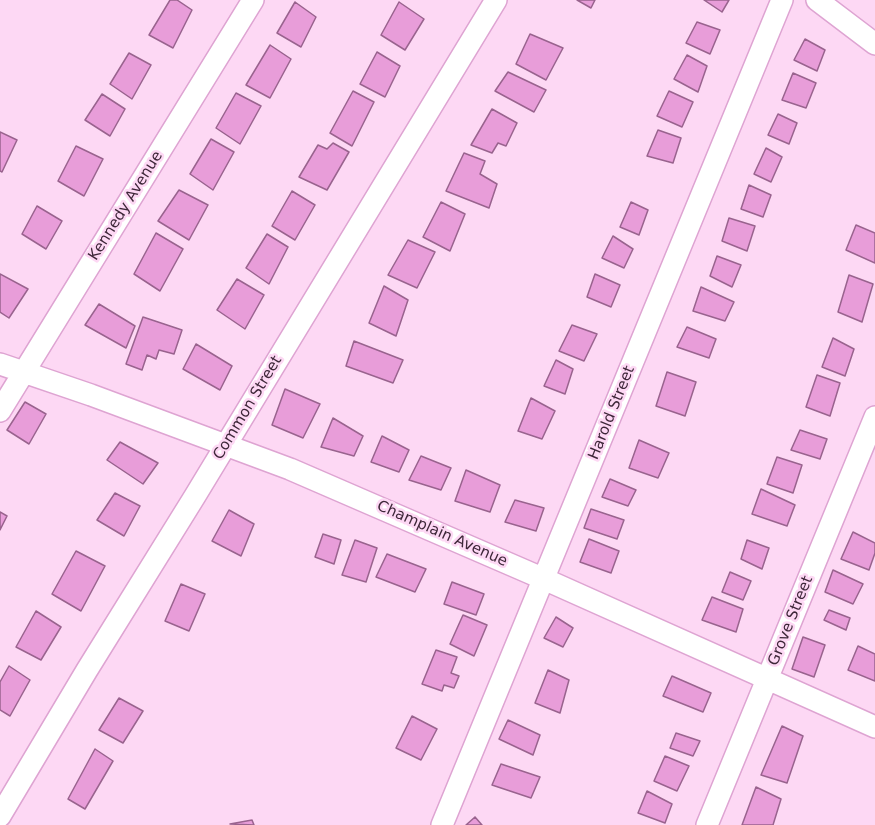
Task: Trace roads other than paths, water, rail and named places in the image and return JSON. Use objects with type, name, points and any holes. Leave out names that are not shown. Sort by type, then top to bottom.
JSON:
[{"type":"street","name":"Kennedy Avenue","points":[[0,411],[253,0]]},
{"type":"street","name":"Common Street","points":[[0,816],[92,660],[496,0]]},
{"type":"street","name":"Harold Street","points":[[442,825],[782,0]]},
{"type":"street","points":[[817,0],[875,44]]},
{"type":"street","name":"Champlain Avenue","points":[[0,363],[225,445],[348,493],[875,727]]},
{"type":"street","name":"Grove Street","points":[[707,825],[875,417]]}]
